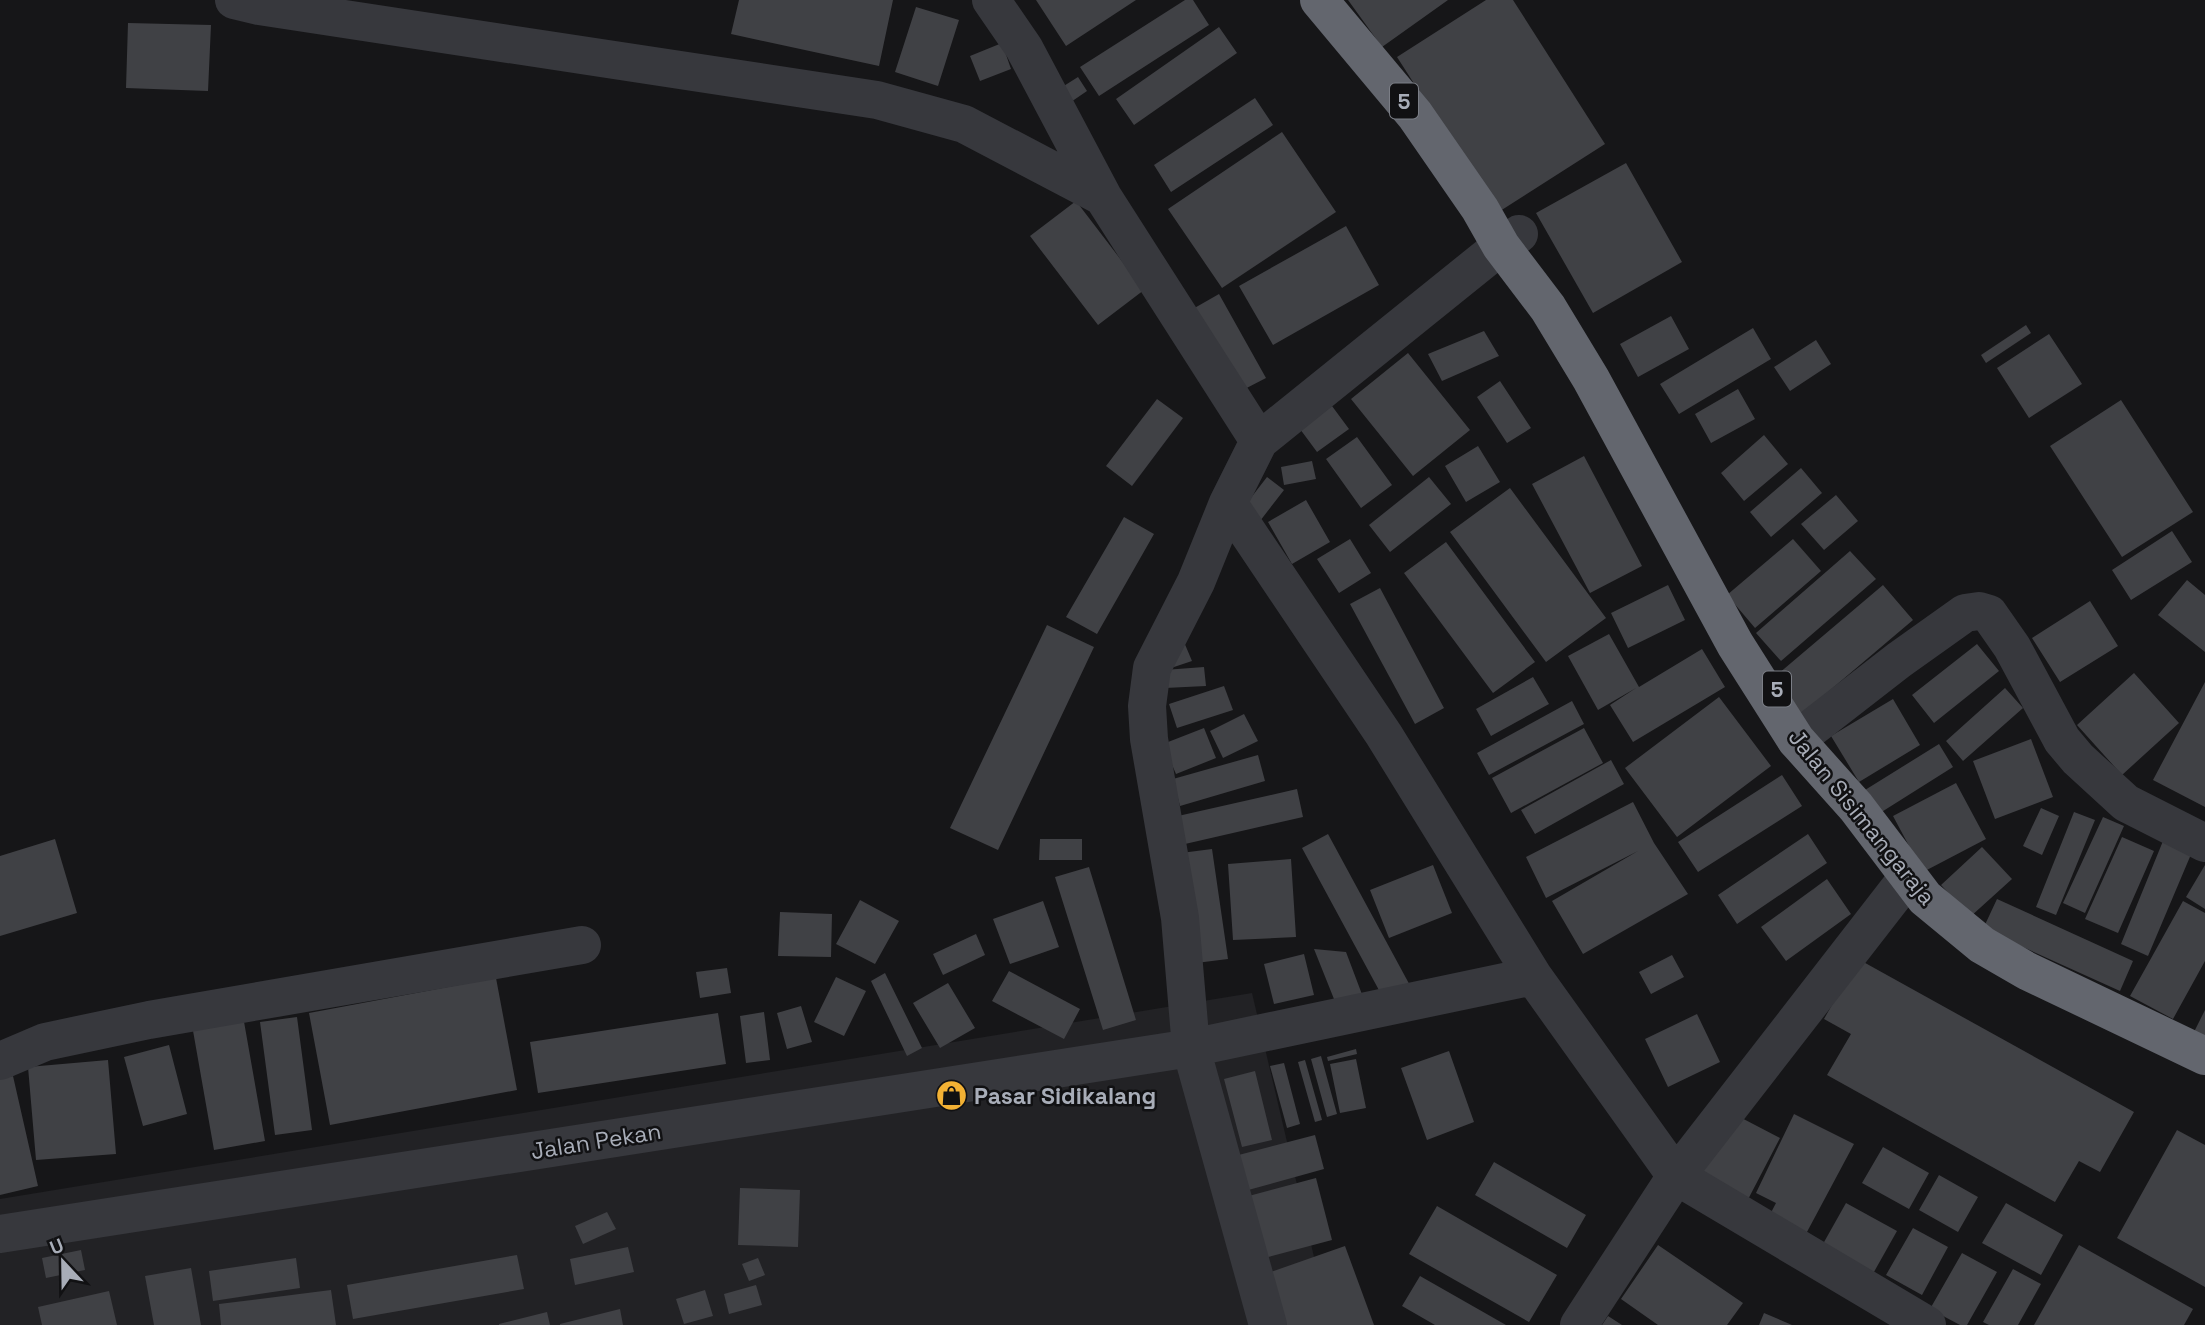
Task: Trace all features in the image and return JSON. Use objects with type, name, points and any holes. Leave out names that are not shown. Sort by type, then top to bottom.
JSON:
[{"type":"highway","name":"Jalan Sisimangaraja","points":[[1319,0],[1415,115],[1480,209],[1510,240],[1591,379],[1735,644],[1924,898],[1982,945],[2026,971],[2205,1056]]},
{"type":"highway","name":"Jalan Sisimangaraja","points":[[1802,736],[1842,769],[1929,885],[1956,913],[1982,934],[2028,961],[2205,1046]]},
{"type":"street","points":[[234,0],[259,6],[352,10],[877,100],[964,124],[1103,197]]},
{"type":"street","points":[[991,0],[1024,48],[1103,197],[1259,441]]},
{"type":"street","points":[[1268,1325],[1191,1048],[1180,918],[1149,739],[1147,706],[1152,668],[1196,582],[1228,503],[1259,441],[1510,240]]},
{"type":"street","points":[[1228,503],[1384,734],[1533,976],[1676,1176],[1927,1325]]},
{"type":"street","points":[[1802,736],[1899,660],[1965,613],[1979,611],[1989,614],[2012,647],[2062,740],[2078,759],[2126,803],[2205,843]]},
{"type":"street","points":[[1579,1325],[1676,1176],[1908,877]]},
{"type":"street","points":[[0,1061],[44,1041],[149,1020],[582,945]]},
{"type":"street","name":"Jalan Pekan","points":[[0,1234],[1191,1048],[1533,976]]},
{"type":"shaded area","name":"Pasar Sidikalang","points":[[1252,993],[1330,1325],[0,1325],[0,1199]]},
{"type":"building","points":[[739,0],[893,0],[879,66],[731,34]]},
{"type":"building","points":[[1036,0],[1136,0],[1066,46]]},
{"type":"building","points":[[1185,0],[1193,0],[1209,25],[1099,96],[1080,67]]},
{"type":"building","points":[[1348,0],[1448,0],[1382,47]]},
{"type":"building","points":[[1486,0],[1513,0],[1605,144],[1497,213],[1397,57]]},
{"type":"building","points":[[916,7],[959,20],[938,86],[895,72]]},
{"type":"building","points":[[128,23],[211,25],[208,91],[126,88]]},
{"type":"building","points":[[1219,27],[1237,53],[1134,125],[1116,99]]},
{"type":"building","points":[[1002,43],[1011,69],[980,81],[970,56]]},
{"type":"building","points":[[1078,77],[1087,91],[1068,104],[1059,89]]},
{"type":"building","points":[[1255,98],[1273,125],[1171,192],[1154,165]]},
{"type":"building","points":[[1282,132],[1336,212],[1222,288],[1168,209]]},
{"type":"building","points":[[1626,163],[1682,262],[1593,313],[1536,213]]},
{"type":"building","points":[[1076,201],[1144,290],[1098,325],[1030,236]]},
{"type":"building","points":[[1346,226],[1379,285],[1273,345],[1239,286]]},
{"type":"building","points":[[1219,294],[1266,378],[1237,393],[1191,310]]},
{"type":"building","points":[[1671,316],[1689,349],[1638,377],[1620,344]]},
{"type":"building","points":[[2026,325],[2031,333],[1986,363],[1981,355]]},
{"type":"building","points":[[1753,328],[1771,359],[1679,414],[1660,384]]},
{"type":"building","points":[[1484,331],[1499,356],[1442,381],[1428,354]]},
{"type":"building","points":[[2049,334],[2082,384],[2029,418],[1997,368]]},
{"type":"building","points":[[1816,340],[1831,364],[1790,391],[1774,367]]},
{"type":"building","points":[[1408,353],[1470,430],[1413,476],[1351,399]]},
{"type":"building","points":[[1500,381],[1531,428],[1507,443],[1477,397]]},
{"type":"building","points":[[1738,389],[1755,419],[1711,443],[1695,414]]},
{"type":"building","points":[[1157,399],[1183,418],[1132,486],[1106,466]]},
{"type":"building","points":[[2121,400],[2193,512],[2122,557],[2050,446]]},
{"type":"building","points":[[1332,406],[1349,429],[1317,452],[1300,429]]},
{"type":"building","points":[[1764,435],[1788,464],[1744,501],[1721,473]]},
{"type":"building","points":[[1357,437],[1392,485],[1361,508],[1326,459]]},
{"type":"building","points":[[1478,446],[1500,482],[1466,502],[1445,466]]},
{"type":"building","points":[[1584,456],[1642,566],[1590,593],[1532,484]]},
{"type":"building","points":[[1312,461],[1316,479],[1284,485],[1281,467]]},
{"type":"building","points":[[1801,468],[1822,493],[1771,537],[1750,512]]},
{"type":"building","points":[[1267,477],[1284,490],[1260,521],[1243,508]]},
{"type":"building","points":[[1429,477],[1451,504],[1390,552],[1369,525]]},
{"type":"building","points":[[1510,488],[1606,618],[1546,662],[1450,532]]},
{"type":"building","points":[[1836,495],[1858,521],[1824,550],[1801,524]]},
{"type":"building","points":[[1306,500],[1330,542],[1292,564],[1268,522]]},
{"type":"building","points":[[1124,517],[1154,534],[1097,634],[1066,617]]},
{"type":"building","points":[[2172,531],[2192,562],[2131,600],[2112,570]]},
{"type":"building","points":[[1350,539],[1371,573],[1339,593],[1317,559]]},
{"type":"building","points":[[1793,539],[1821,571],[1755,628],[1727,595]]},
{"type":"building","points":[[1446,542],[1535,662],[1493,693],[1404,573]]},
{"type":"building","points":[[1850,551],[1876,579],[1781,661],[1756,633]]},
{"type":"building","points":[[2187,580],[2205,595],[2205,652],[2158,615]]},
{"type":"building","points":[[1668,585],[1685,620],[1628,648],[1611,613]]},
{"type":"building","points":[[1883,585],[1913,620],[1802,714],[1772,679]]},
{"type":"building","points":[[1380,588],[1444,708],[1415,724],[1350,604]]},
{"type":"building","points":[[2090,601],[2118,646],[2060,682],[2032,638]]},
{"type":"building","points":[[1047,625],[1094,647],[998,850],[950,828]]},
{"type":"building","points":[[1609,634],[1639,687],[1702,649],[1725,687],[1633,742],[1610,705],[1636,688],[1598,710],[1568,656]]},
{"type":"building","points":[[1184,642],[1192,661],[1174,667],[1168,648]]},
{"type":"building","points":[[1977,644],[1999,671],[1934,723],[1912,695]]},
{"type":"building","points":[[1204,667],[1206,686],[1165,688],[1164,670]]},
{"type":"building","points":[[2134,673],[2179,723],[2122,775],[2077,725]]},
{"type":"building","points":[[1533,677],[1549,704],[1491,736],[1476,709]]},
{"type":"building","points":[[2205,682],[2205,807],[2153,780]]},
{"type":"building","points":[[1224,686],[1233,710],[1177,728],[1169,704]]},
{"type":"building","points":[[2005,688],[2023,708],[1963,761],[1946,741]]},
{"type":"building","points":[[1719,697],[1771,766],[1677,837],[1625,768]]},
{"type":"building","points":[[1893,699],[1920,745],[1859,782],[1831,736]]},
{"type":"building","points":[[1572,701],[1584,724],[1489,775],[1477,753]]},
{"type":"building","points":[[1244,714],[1258,741],[1223,758],[1210,731]]},
{"type":"building","points":[[1204,728],[1216,758],[1176,774],[1163,744]]},
{"type":"building","points":[[1584,728],[1603,763],[1511,813],[1492,778]]},
{"type":"building","points":[[2031,739],[2053,797],[1995,819],[1973,761]]},
{"type":"building","points":[[1939,744],[1953,767],[1880,813],[1865,790]]},
{"type":"building","points":[[1258,755],[1265,781],[1180,806],[1173,779]]},
{"type":"building","points":[[1611,760],[1624,784],[1535,834],[1521,810]]},
{"type":"building","points":[[1782,775],[1802,806],[1698,872],[1678,842]]},
{"type":"building","points":[[1956,783],[1986,839],[1923,872],[1893,816]]},
{"type":"building","points":[[1297,789],[1303,817],[1185,844],[1178,816]]},
{"type":"building","points":[[1633,802],[1654,843],[1688,894],[1583,954],[1552,901],[1638,851],[1546,898],[1526,857]]},
{"type":"building","points":[[2041,808],[2059,816],[2042,855],[2023,846]]},
{"type":"building","points":[[2074,812],[2095,820],[2056,915],[2036,907]]},
{"type":"building","points":[[2103,817],[2124,826],[2085,913],[2063,903]]},
{"type":"building","points":[[1328,834],[1413,991],[1387,1005],[1302,848]]},
{"type":"building","points":[[1808,834],[1827,863],[1737,924],[1718,895]]},
{"type":"building","points":[[2122,837],[2154,851],[2118,933],[2085,919]]},
{"type":"building","points":[[55,839],[77,913],[0,936],[0,856]]},
{"type":"building","points":[[1040,839],[1082,839],[1082,860],[1039,860]]},
{"type":"building","points":[[2163,841],[2192,852],[2148,956],[2121,944]]},
{"type":"building","points":[[1982,847],[2012,879],[1970,917],[1941,885]]},
{"type":"building","points":[[1212,849],[1228,959],[1196,963],[1181,853]]},
{"type":"building","points":[[1291,859],[1296,937],[1233,940],[1228,864]]},
{"type":"building","points":[[1433,865],[1452,913],[1389,938],[1370,890]]},
{"type":"building","points":[[2205,865],[2205,909],[2186,897]]},
{"type":"building","points":[[1089,867],[1136,1020],[1103,1030],[1055,877]]},
{"type":"building","points":[[1827,879],[1851,914],[1786,961],[1761,927]]},
{"type":"building","points":[[1997,899],[2133,961],[2120,991],[1983,929]]},
{"type":"building","points":[[860,900],[899,921],[875,964],[836,944]]},
{"type":"building","points":[[1043,901],[1059,947],[1010,964],[993,919]]},
{"type":"building","points":[[2183,901],[2205,913],[2205,961],[2173,1019],[2130,996]]},
{"type":"building","points":[[780,912],[832,914],[831,957],[778,956]]},
{"type":"building","points":[[976,934],[985,955],[943,975],[933,954]]},
{"type":"building","points":[[1314,949],[1346,952],[1363,997],[1338,1009]]},
{"type":"building","points":[[1304,954],[1314,995],[1274,1004],[1264,964]]},
{"type":"building","points":[[1672,955],[1684,977],[1651,994],[1639,972]]},
{"type":"building","points":[[1858,959],[2134,1112],[2100,1172],[2079,1161],[2055,1202],[1827,1075],[1851,1034],[1824,1019]]},
{"type":"building","points":[[727,968],[731,993],[700,998],[696,972]]},
{"type":"building","points":[[1009,971],[1080,1009],[1064,1039],[992,1001]]},
{"type":"building","points":[[885,973],[922,1048],[907,1056],[871,981]]},
{"type":"building","points":[[836,977],[866,991],[844,1036],[814,1022]]},
{"type":"building","points":[[496,978],[517,1090],[330,1125],[309,1013]]},
{"type":"building","points":[[948,983],[975,1028],[940,1048],[913,1003]]},
{"type":"building","points":[[801,1006],[812,1042],[787,1049],[777,1013]]},
{"type":"building","points":[[2205,1010],[2205,1040],[2193,1034]]},
{"type":"building","points":[[764,1012],[770,1060],[746,1063],[740,1016]]},
{"type":"building","points":[[718,1013],[726,1064],[538,1093],[530,1042]]},
{"type":"building","points":[[1697,1014],[1720,1062],[1668,1087],[1645,1039]]},
{"type":"building","points":[[243,1016],[265,1141],[214,1150],[192,1025]]},
{"type":"building","points":[[297,1017],[312,1130],[275,1135],[260,1022]]},
{"type":"building","points":[[169,1045],[187,1114],[143,1126],[124,1057]]},
{"type":"building","points":[[1356,1049],[1357,1054],[1328,1061],[1327,1057]]},
{"type":"building","points":[[1449,1051],[1474,1122],[1427,1140],[1401,1068]]},
{"type":"building","points":[[1321,1056],[1337,1114],[1327,1117],[1311,1059]]},
{"type":"building","points":[[1356,1059],[1366,1108],[1340,1113],[1330,1064]]},
{"type":"building","points":[[108,1060],[116,1154],[36,1160],[28,1067]]},
{"type":"building","points":[[1305,1060],[1322,1120],[1315,1122],[1298,1062]]},
{"type":"building","points":[[1284,1063],[1300,1124],[1287,1128],[1270,1066]]},
{"type":"building","points":[[1255,1071],[1272,1140],[1242,1147],[1224,1079]]},
{"type":"building","points":[[13,1076],[38,1186],[0,1195],[0,1079]]},
{"type":"building","points":[[1732,1113],[1780,1138],[1743,1209],[1694,1183]]},
{"type":"building","points":[[1794,1114],[1854,1144],[1800,1245],[1764,1226],[1776,1203],[1756,1193]]},
{"type":"building","points":[[2177,1130],[2205,1145],[2205,1287],[2117,1238]]},
{"type":"building","points":[[1315,1135],[1324,1169],[1241,1192],[1231,1157]]},
{"type":"building","points":[[1883,1147],[1929,1173],[1909,1209],[1862,1183]]},
{"type":"building","points":[[1494,1162],[1586,1215],[1567,1248],[1475,1195]]},
{"type":"building","points":[[1939,1175],[1978,1197],[1958,1232],[1919,1210]]},
{"type":"building","points":[[1316,1178],[1332,1240],[1261,1259],[1245,1197]]},
{"type":"building","points":[[740,1188],[800,1190],[798,1247],[738,1245]]},
{"type":"building","points":[[1846,1203],[1897,1231],[1870,1279],[1819,1251]]},
{"type":"building","points":[[2006,1203],[2063,1235],[2041,1275],[1982,1243]]},
{"type":"building","points":[[1437,1206],[1557,1275],[1529,1322],[1409,1254]]},
{"type":"building","points":[[607,1212],[616,1229],[583,1244],[575,1226]]},
{"type":"building","points":[[1913,1228],[1948,1247],[1922,1295],[1886,1275]]},
{"type":"building","points":[[1658,1245],[1743,1303],[1727,1325],[1658,1325],[1621,1299]]},
{"type":"building","points":[[2079,1245],[2193,1309],[2184,1325],[2034,1325]]},
{"type":"building","points":[[1345,1246],[1374,1325],[1286,1325],[1268,1273]]},
{"type":"building","points":[[628,1247],[634,1272],[575,1285],[570,1259]]},
{"type":"building","points":[[81,1250],[85,1270],[46,1278],[42,1258]]},
{"type":"building","points":[[1962,1253],[1997,1272],[1967,1325],[1960,1325],[1930,1309]]},
{"type":"building","points":[[517,1255],[524,1289],[353,1319],[347,1285]]},
{"type":"building","points":[[296,1258],[300,1288],[213,1301],[209,1271]]},
{"type":"building","points":[[758,1258],[765,1275],[749,1281],[742,1264]]},
{"type":"building","points":[[191,1268],[201,1325],[154,1325],[145,1276]]},
{"type":"building","points":[[2013,1269],[2041,1284],[2018,1325],[1989,1325],[1983,1322]]},
{"type":"building","points":[[1420,1276],[1506,1325],[1435,1325],[1402,1306]]},
{"type":"building","points":[[756,1285],[762,1305],[729,1314],[724,1294]]},
{"type":"building","points":[[331,1290],[336,1325],[221,1325],[219,1304]]},
{"type":"building","points":[[705,1290],[713,1316],[684,1324],[676,1299]]},
{"type":"building","points":[[109,1291],[117,1325],[42,1325],[38,1307]]},
{"type":"building","points":[[620,1309],[623,1325],[560,1325],[560,1324]]},
{"type":"building","points":[[547,1312],[550,1325],[499,1325],[499,1324]]},
{"type":"building","points":[[1764,1313],[1792,1325],[1759,1325]]},
{"type":"building","points":[[1608,1316],[1622,1325],[1602,1325]]},
{"type":"place","name":"Pasar Sidikalang","points":[[951,1096]]}]
